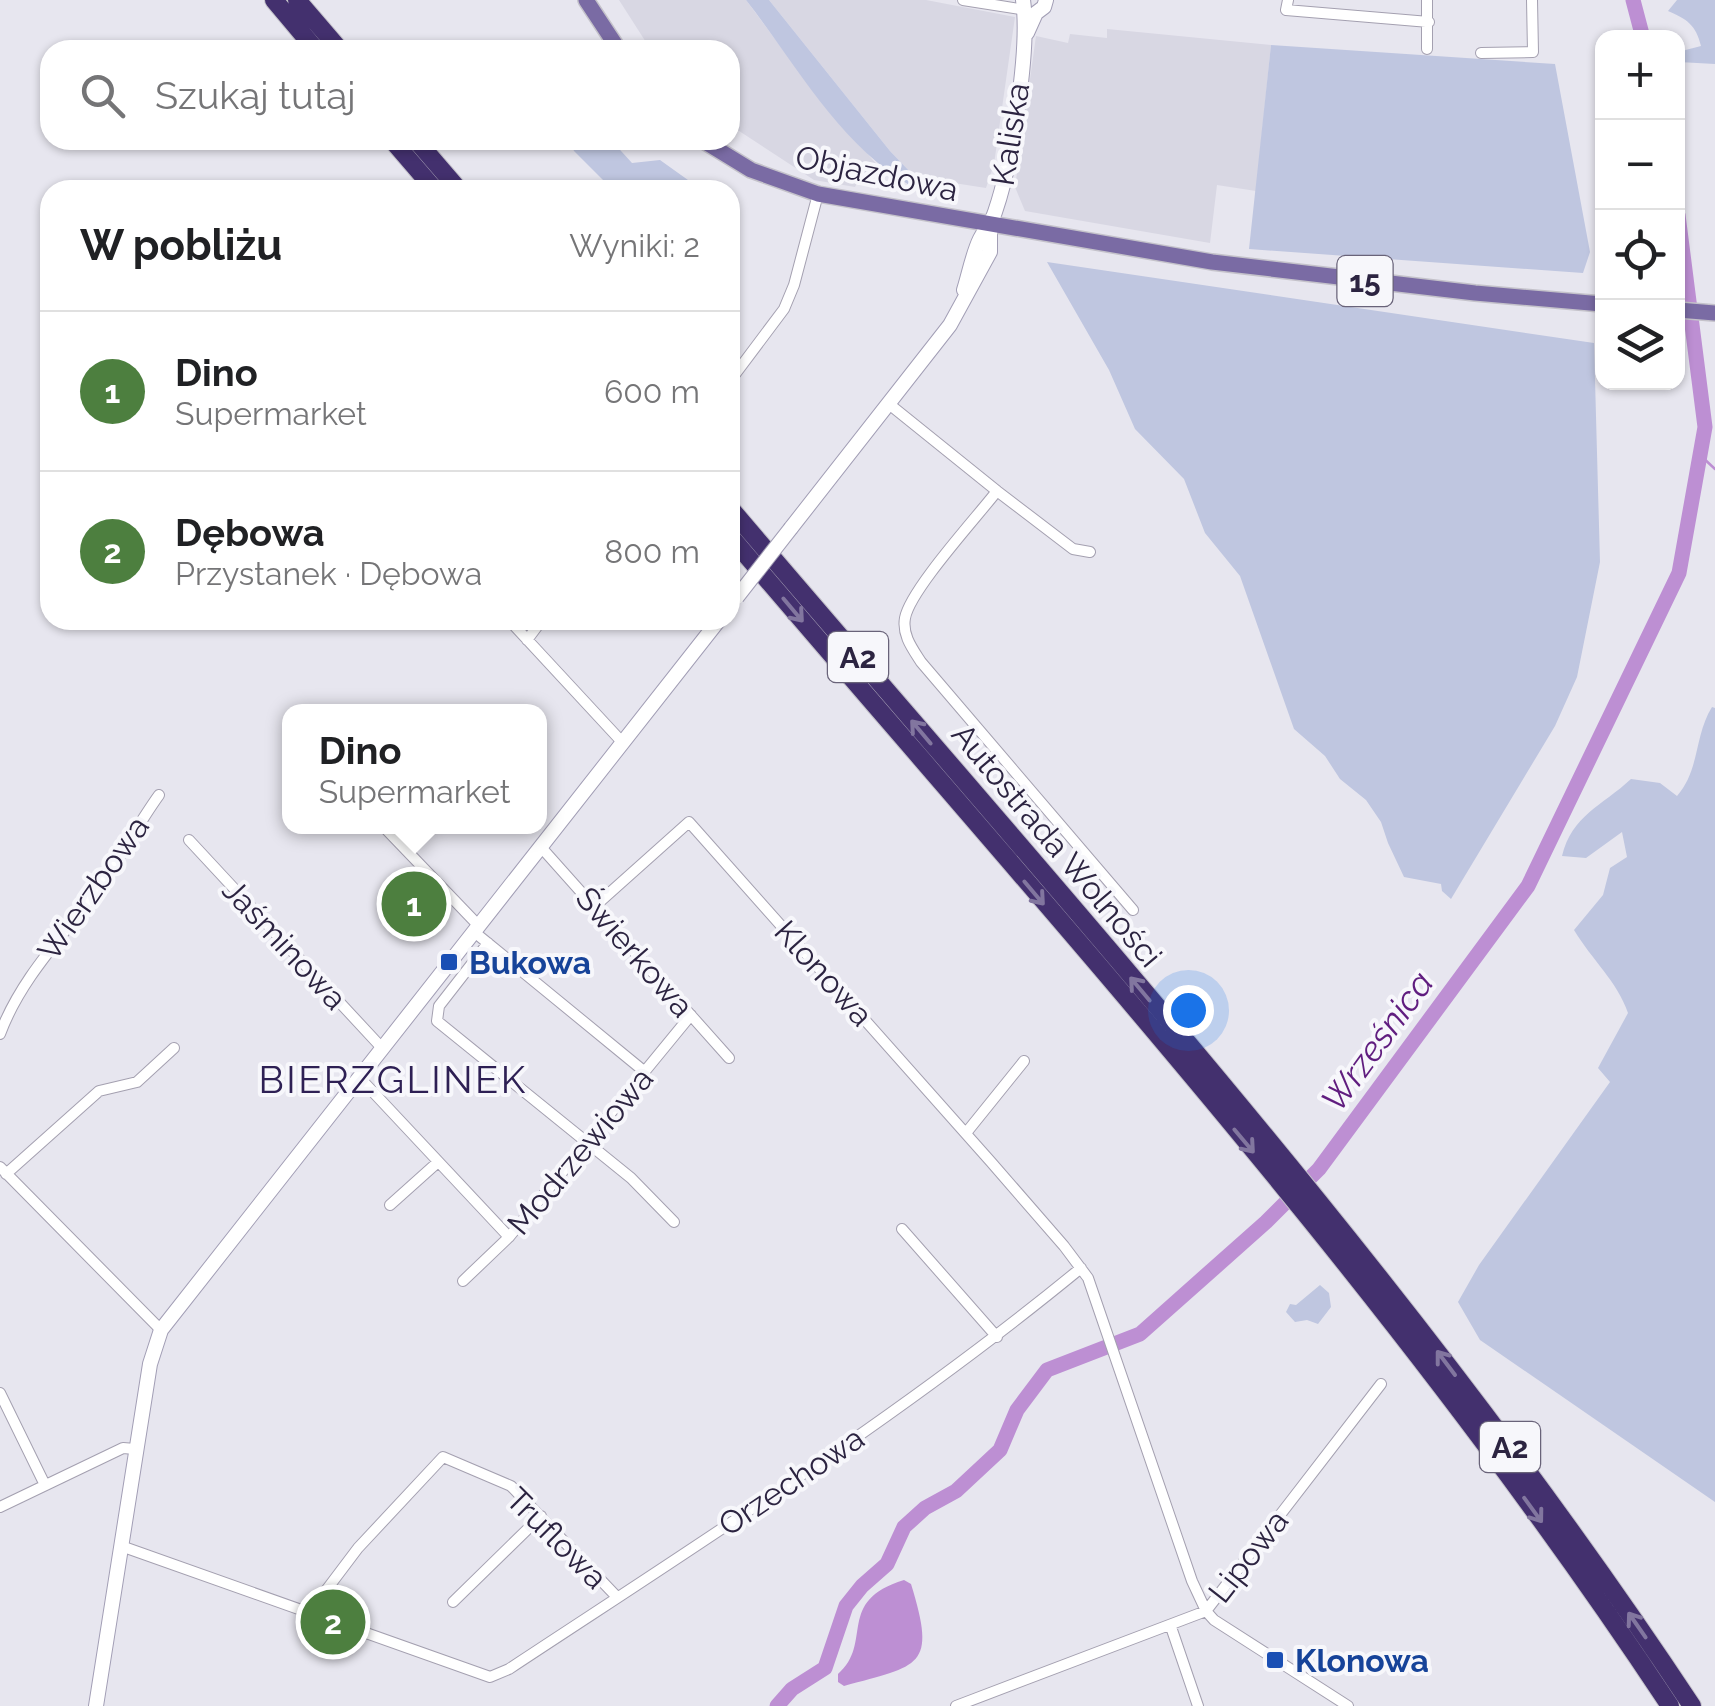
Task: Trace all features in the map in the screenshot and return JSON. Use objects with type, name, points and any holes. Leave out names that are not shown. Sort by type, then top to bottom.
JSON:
[{"type":"highway","points":[[274,0],[308,40]]},
{"type":"highway","points":[[298,0],[332,40]]},
{"type":"highway","points":[[401,150],[426,180]]},
{"type":"highway","points":[[425,150],[450,180]]},
{"type":"highway","name":"Autostrada Wolności","points":[[740,520],[1499,1432],[1692,1706]]},
{"type":"highway","name":"Autostrada Wolności","points":[[740,548],[1287,1177]]},
{"type":"highway","name":"Autostrada Wolności","points":[[1309,1204],[1670,1706]]},
{"type":"main road","points":[[586,0],[612,40]]},
{"type":"main road","points":[[1026,6],[1042,10],[1046,0]]},
{"type":"main road","name":"Kaliska","points":[[990,224],[1008,166],[1026,6]]},
{"type":"main road","name":"Objazdowa","points":[[720,150],[772,180],[818,194],[990,224]]},
{"type":"main road","points":[[740,593],[958,310],[990,252],[990,224]]},
{"type":"main road","name":"15","points":[[990,224],[1184,258],[1304,274],[1595,303]]},
{"type":"main road","points":[[1685,310],[1715,312]]},
{"type":"main road","points":[[96,1706],[135,1449],[150,1364],[161,1330],[711,630]]},
{"type":"street","points":[[964,0],[1006,8],[1026,6]]},
{"type":"street","points":[[1288,0],[1286,10],[1429,22]]},
{"type":"street","points":[[1427,0],[1428,50]]},
{"type":"street","points":[[1481,53],[1533,52],[1532,0]]},
{"type":"street","points":[[740,368],[784,309],[818,194]]},
{"type":"street","points":[[889,404],[1073,549],[1090,552]]},
{"type":"street","points":[[997,491],[915,597],[905,617],[906,637],[921,662],[1133,910]]},
{"type":"street","points":[[518,630],[623,742]]},
{"type":"street","points":[[527,640],[534,630]]},
{"type":"street","name":"Wierzbowa","points":[[0,1034],[18,996],[98,889],[130,834],[159,796]]},
{"type":"street","name":"Klonowa","points":[[595,906],[689,822],[966,1133],[1088,1278],[1192,1581],[1206,1611],[1226,1630],[1348,1706]]},
{"type":"street","points":[[390,834],[488,943],[644,1072]]},
{"type":"street","name":"Jaśminowa","points":[[189,840],[382,1048]]},
{"type":"street","name":"Świerkowa","points":[[540,846],[729,1058]]},
{"type":"street","points":[[488,943],[439,1006],[437,1021],[631,1178],[674,1222]]},
{"type":"street","name":"Modrzewiowa","points":[[463,1281],[509,1237],[691,1016]]},
{"type":"street","points":[[161,1330],[3,1170],[100,1091],[137,1082],[174,1048]]},
{"type":"street","points":[[966,1133],[1024,1061]]},
{"type":"street","points":[[359,1077],[509,1237]]},
{"type":"street","points":[[390,1204],[438,1162]]},
{"type":"street","points":[[902,1229],[997,1337]]},
{"type":"street","name":"Orzechowa","points":[[310,1613],[490,1677],[509,1669],[784,1488],[997,1337],[1080,1268]]},
{"type":"street","name":"Lipowa","points":[[956,1706],[1206,1611],[1381,1384]]},
{"type":"street","points":[[0,1393],[45,1486]]},
{"type":"street","points":[[0,1507],[123,1448],[135,1449]]},
{"type":"street","name":"Truflowa","points":[[310,1613],[358,1548],[443,1457],[511,1486],[616,1596]]},
{"type":"street","points":[[453,1602],[542,1516]]},
{"type":"street","points":[[121,1546],[310,1613]]},
{"type":"street","points":[[1172,1626],[1198,1706]]},
{"type":"shaded area","points":[[619,0],[746,0],[820,100],[880,168],[860,177],[855,187],[814,180],[740,132],[740,40],[645,40]]},
{"type":"shaded area","points":[[746,0],[769,0],[915,177],[911,186],[885,169],[840,126]]},
{"type":"shaded area","points":[[769,0],[926,0],[1015,17],[994,164],[986,188],[915,177]]},
{"type":"shaded area","points":[[1677,0],[1715,0],[1715,64],[1685,62],[1685,50],[1701,46],[1690,24],[1668,11]]},
{"type":"shaded area","points":[[1107,29],[1271,45],[1256,191],[1217,185],[1210,243],[1025,211],[1015,187],[1036,36],[1068,43],[1070,34],[1107,38]]},
{"type":"shaded area","points":[[1271,45],[1555,64],[1590,252],[1583,273],[1249,249]]},
{"type":"shaded area","points":[[620,150],[632,163],[660,160],[688,180],[603,180],[574,151]]},
{"type":"shaded area","points":[[1047,262],[1594,343],[1600,562],[1577,677],[1555,726],[1451,899],[1442,891],[1441,884],[1404,877],[1381,822],[1366,800],[1340,779],[1325,756],[1294,729],[1240,576],[1205,533],[1184,479],[1135,429],[1109,370]]},
{"type":"shaded area","points":[[1712,707],[1715,1502],[1480,1340],[1458,1302],[1479,1265],[1610,1082],[1598,1068],[1628,1013],[1574,930],[1603,895],[1610,868],[1627,857],[1622,832],[1586,858],[1562,856],[1567,842],[1589,812],[1631,779],[1660,783],[1677,796],[1690,775]]},
{"type":"shaded area","points":[[1320,1285],[1329,1293],[1331,1307],[1318,1324],[1307,1320],[1295,1322],[1286,1312],[1290,1304],[1296,1305]]},
{"type":"shaded area","points":[[904,1580],[911,1584],[919,1612],[921,1648],[916,1659],[890,1673],[844,1686],[838,1682],[838,1674],[854,1649],[862,1611],[883,1589]]},
{"type":"waterway","name":"Wrześnica","points":[[1633,0],[1641,30]]},
{"type":"waterway","name":"Wrześnica","points":[[777,1706],[792,1689],[825,1668],[846,1606],[887,1564],[904,1527],[925,1508],[956,1491],[1000,1450],[1017,1410],[1047,1370],[1140,1334],[1266,1222],[1319,1169],[1528,886],[1679,573],[1705,427],[1685,270]]},
{"type":"waterway","points":[[1700,455],[1715,469]]},
{"type":"place","name":"Dino","points":[[414,904]]},
{"type":"place","name":"Bukowa","points":[[449,962]]},
{"type":"place","name":"Dębowa","points":[[333,1622]]},
{"type":"place","name":"Klonowa","points":[[1275,1660]]},
{"type":"district","name":"BIERZGLINEK","points":[[393,1079]]}]
